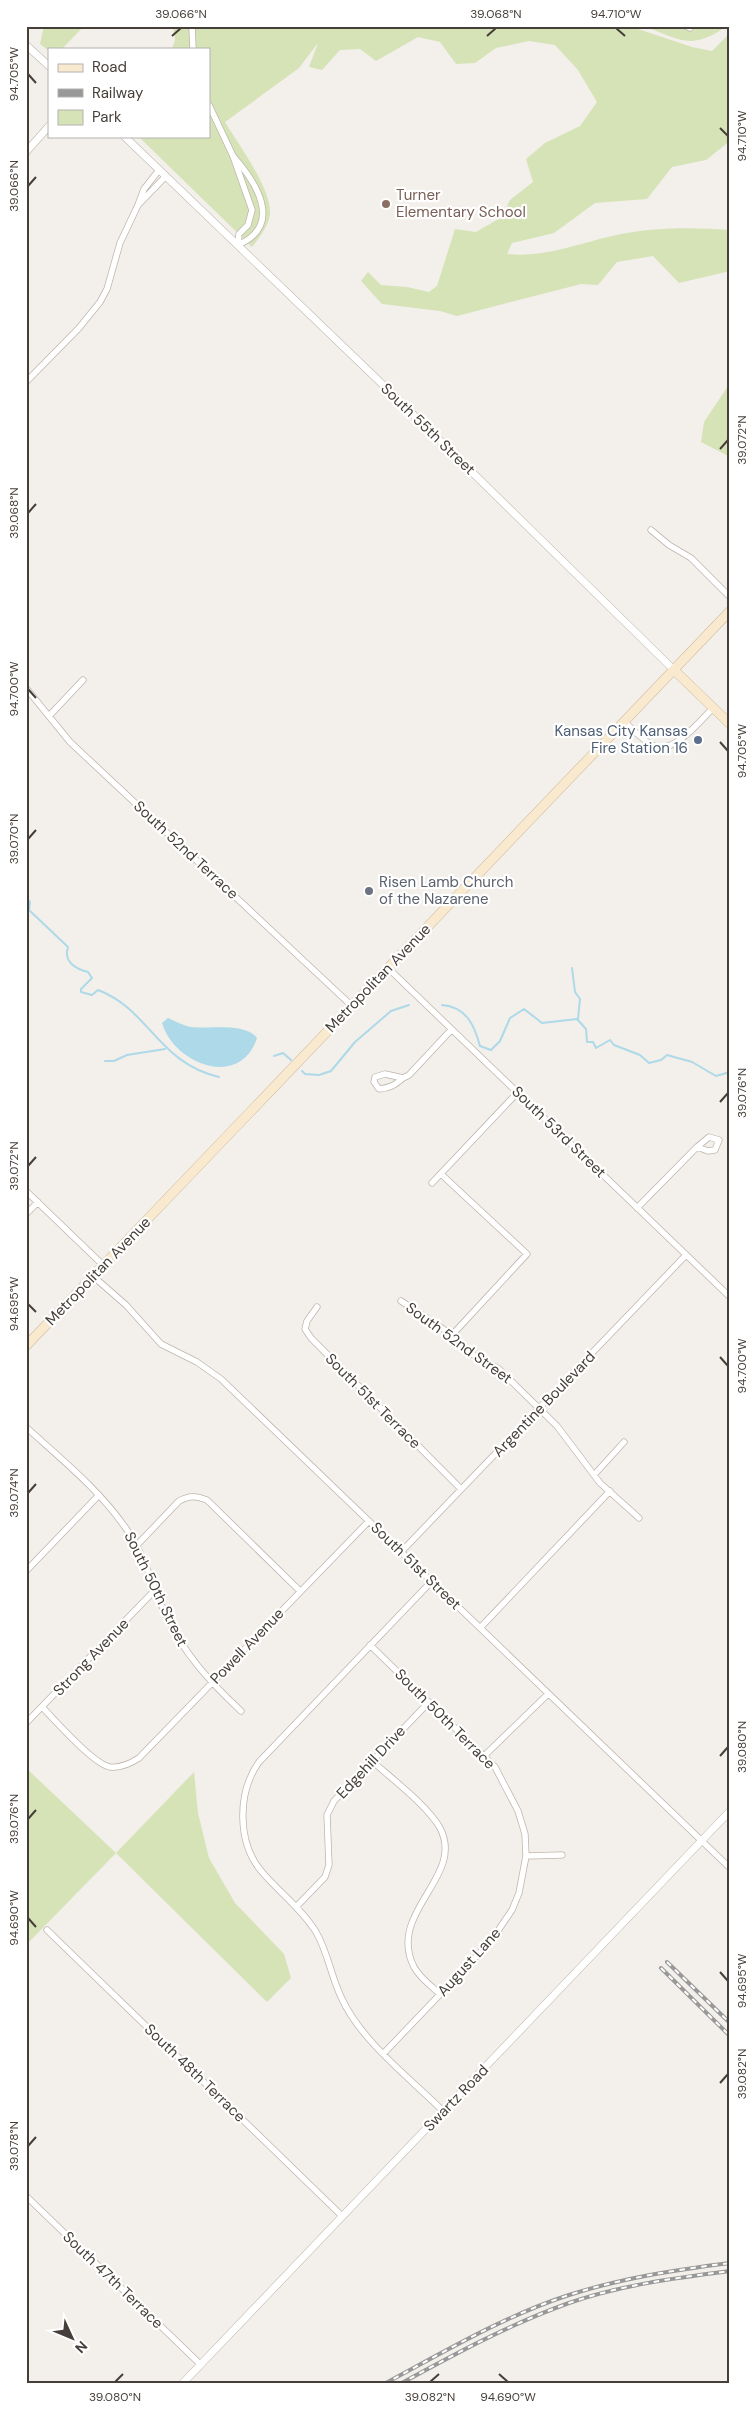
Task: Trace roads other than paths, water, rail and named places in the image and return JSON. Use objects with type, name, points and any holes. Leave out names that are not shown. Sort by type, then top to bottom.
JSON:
[{"type":"main road","name":"Metropolitan Avenue","points":[[26,1346],[730,611]]},
{"type":"main road","name":"South 55th Street","points":[[674,670],[730,724]]},
{"type":"street","points":[[192,26],[193,48]]},
{"type":"street","points":[[26,45],[48,65]]},
{"type":"street","points":[[210,107],[233,156],[252,210],[248,225],[239,234],[238,245],[250,240],[261,223],[264,212],[258,191],[233,156]]},
{"type":"street","points":[[26,152],[48,127]]},
{"type":"street","name":"South 55th Street","points":[[126,138],[674,670]]},
{"type":"street","points":[[26,382],[78,328],[100,302],[107,289],[120,243],[144,189],[159,170]]},
{"type":"street","points":[[138,205],[166,176]]},
{"type":"street","points":[[651,530],[669,545],[691,558],[730,597]]},
{"type":"street","points":[[50,716],[83,680]]},
{"type":"street","name":"South 52nd Terrace","points":[[26,688],[70,742],[352,1006]]},
{"type":"street","points":[[623,721],[651,745],[663,748],[677,743],[713,708]]},
{"type":"street","name":"South 53rd Street","points":[[388,968],[730,1297]]},
{"type":"street","points":[[403,1078],[451,1030]]},
{"type":"street","points":[[432,1183],[518,1092]]},
{"type":"street","points":[[637,1208],[697,1147]]},
{"type":"street","points":[[441,1174],[527,1254],[452,1335]]},
{"type":"street","points":[[26,1191],[104,1266]]},
{"type":"street","points":[[26,1214],[38,1202]]},
{"type":"street","name":"Argentine Boulevard","points":[[401,1552],[541,1409],[686,1255]]},
{"type":"street","name":"South 51st Street","points":[[94,1277],[126,1305],[161,1344],[197,1362],[221,1379],[730,1868]]},
{"type":"street","name":"South 52nd Street","points":[[401,1301],[452,1335],[472,1354],[499,1369],[568,1438],[594,1475],[639,1518]]},
{"type":"street","name":"South 51st Terrace","points":[[317,1307],[304,1329],[311,1338],[461,1489]]},
{"type":"street","name":"South 50th Street","points":[[28,1431],[99,1496],[137,1545],[177,1637],[192,1660],[211,1683],[242,1711]]},
{"type":"street","points":[[594,1475],[624,1442]]},
{"type":"street","points":[[480,1628],[610,1491]]},
{"type":"street","points":[[26,1571],[99,1496]]},
{"type":"street","points":[[137,1545],[179,1500],[187,1496],[197,1496],[207,1500],[300,1591]]},
{"type":"street","name":"Powell Avenue","points":[[42,1707],[96,1760],[108,1766],[122,1767],[139,1758],[369,1521]]},
{"type":"street","points":[[432,1581],[259,1762],[249,1780],[243,1814],[245,1832],[251,1853],[261,1871],[296,1907],[319,1938],[342,2000],[368,2038],[444,2111]]},
{"type":"street","name":"Strong Avenue","points":[[26,1723],[155,1590]]},
{"type":"street","name":"South 50th Terrace","points":[[370,1646],[495,1767],[518,1811],[524,1834],[526,1856]]},
{"type":"street","points":[[484,1756],[548,1694]]},
{"type":"street","name":"Edgehill Drive","points":[[296,1907],[317,1886],[327,1871],[329,1864],[327,1814],[345,1788],[429,1702]]},
{"type":"street","points":[[372,1761],[431,1816],[440,1829],[445,1846],[444,1861],[439,1873],[415,1911],[407,1935],[408,1952],[414,1967],[440,1994]]},
{"type":"street","name":"Swartz Road","points":[[182,2384],[730,1811]]},
{"type":"street","points":[[526,1856],[562,1855]]},
{"type":"street","name":"August Lane","points":[[384,2053],[491,1941],[512,1910],[524,1876],[526,1856]]},
{"type":"street","name":"South 48th Terrace","points":[[47,1930],[342,2216]]},
{"type":"street","name":"South 47th Terrace","points":[[26,2196],[200,2364]]},
{"type":"water","points":[[168,1018],[191,1027],[236,1028],[252,1033],[257,1038],[249,1054],[237,1063],[223,1067],[208,1065],[193,1059],[180,1050],[169,1038],[162,1023]]},
{"type":"waterway","points":[[26,898],[30,902],[29,910],[68,947],[67,957],[69,961],[79,969],[88,972],[92,978],[81,989],[81,992],[92,995],[98,990],[115,999],[130,1010],[167,1048],[182,1060],[198,1070],[219,1077]]},
{"type":"waterway","points":[[572,968],[575,992],[580,999],[578,1019]]},
{"type":"waterway","points":[[302,1071],[305,1074],[319,1075],[331,1071],[355,1042],[391,1011],[409,1005]]},
{"type":"waterway","points":[[442,1005],[450,1006],[463,1013],[472,1024],[480,1046],[491,1050],[500,1041],[510,1018],[524,1009],[542,1023],[577,1019],[586,1029],[587,1042],[593,1042],[596,1048],[610,1040],[614,1045],[640,1055],[649,1063],[661,1060],[667,1055],[692,1062],[716,1076],[730,1072]]},
{"type":"waterway","points":[[105,1061],[114,1061],[127,1055],[165,1049]]},
{"type":"waterway","points":[[274,1056],[283,1053],[291,1060]]},
{"type":"railway","points":[[667,1962],[730,2023]]},
{"type":"railway","points":[[661,1968],[730,2036]]},
{"type":"railway","points":[[384,2384],[498,2324],[569,2295],[649,2275],[730,2263]]},
{"type":"railway","points":[[400,2384],[504,2330],[569,2303],[628,2287],[669,2279],[730,2271]]},
{"type":"place","name":"Turner Elementary School","points":[[386,204]]},
{"type":"place","name":"Kansas City Kansas Fire Station 16","points":[[698,740]]},
{"type":"place","name":"Risen Lamb Church of the Nazarene","points":[[369,891]]}]
